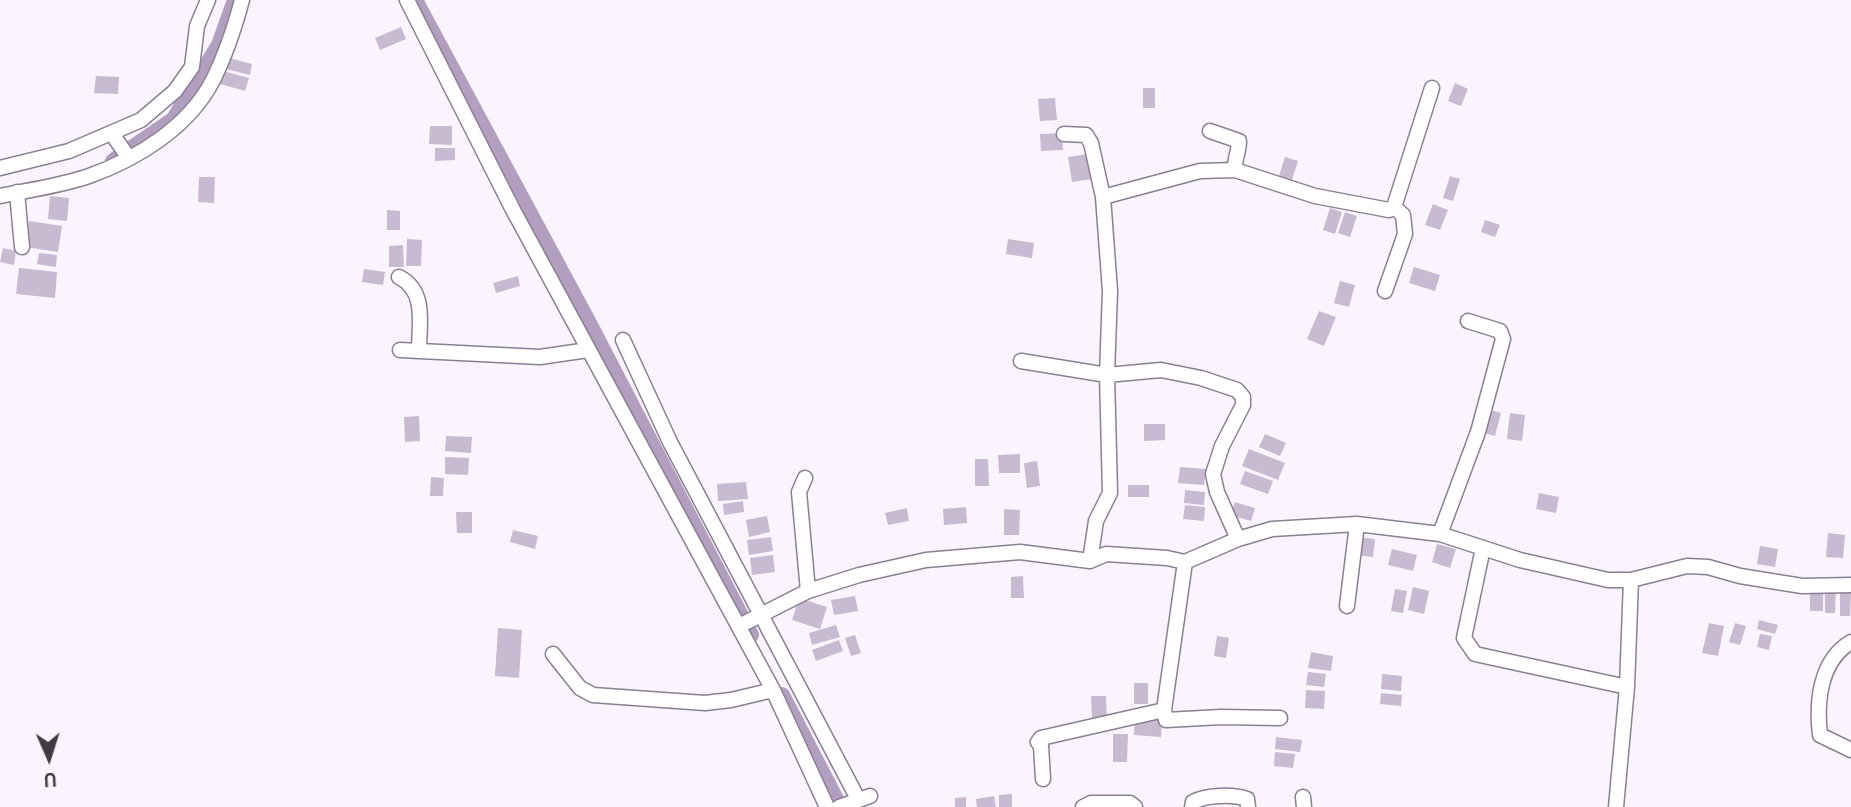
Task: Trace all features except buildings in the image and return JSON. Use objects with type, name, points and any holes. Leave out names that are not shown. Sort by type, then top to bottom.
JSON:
[{"type":"street","points":[[203,74],[197,26],[208,0]]},
{"type":"street","points":[[407,0],[512,208],[788,714],[827,807]]},
{"type":"street","points":[[0,196],[88,176],[163,137],[187,116],[203,74],[238,2]]},
{"type":"street","points":[[0,169],[115,137],[175,91],[203,74]]},
{"type":"street","points":[[1394,207],[1432,89]]},
{"type":"street","points":[[1210,131],[1238,141],[1239,148],[1234,161],[1236,170]]},
{"type":"street","points":[[1064,134],[1086,135],[1089,138],[1103,197],[1110,291],[1107,376],[1110,493],[1096,521],[1090,561]]},
{"type":"street","points":[[115,137],[128,157]]},
{"type":"street","points":[[1103,197],[1200,171],[1236,170],[1315,196],[1383,209],[1394,207]]},
{"type":"street","points":[[17,192],[22,247]]},
{"type":"street","points":[[1385,291],[1405,234],[1403,215],[1394,207]]},
{"type":"street","points":[[399,277],[415,290],[419,303],[419,351]]},
{"type":"street","points":[[1440,534],[1474,444],[1503,339],[1500,331],[1468,321]]},
{"type":"street","points":[[623,340],[670,442],[855,801]]},
{"type":"street","points":[[400,350],[540,357],[588,350]]},
{"type":"street","points":[[1021,361],[1107,376],[1161,370],[1200,378],[1237,390],[1243,397],[1243,405],[1222,446],[1213,474],[1217,492],[1238,539]]},
{"type":"street","points":[[805,478],[799,492],[808,591]]},
{"type":"street","points":[[1347,606],[1357,524]]},
{"type":"street","points":[[741,626],[808,591],[859,575],[926,560],[1020,552],[1090,561],[1106,554],[1167,558],[1185,562],[1238,539],[1272,529],[1357,524],[1440,534],[1520,560],[1608,580],[1631,580],[1687,566],[1708,566],[1740,576],[1802,586],[1851,586]]},
{"type":"street","points":[[701,552],[721,542]]},
{"type":"street","points":[[1483,548],[1464,638],[1475,654],[1627,687]]},
{"type":"street","points":[[1185,562],[1164,710],[1166,720],[1280,718]]},
{"type":"street","points":[[1616,807],[1627,687],[1631,580]]},
{"type":"street","points":[[1851,642],[1841,648],[1824,675],[1819,734],[1851,750]]},
{"type":"street","points":[[553,654],[580,688],[593,695],[705,703],[773,690]]},
{"type":"street","points":[[788,714],[807,705]]},
{"type":"street","points":[[1043,779],[1041,746],[1038,742],[1041,738],[1164,710]]},
{"type":"street","points":[[1192,807],[1193,802],[1199,799],[1230,796],[1247,799],[1248,807]]},
{"type":"street","points":[[1083,807],[1091,803],[1130,803],[1135,807]]},
{"type":"waterway","points":[[113,161],[174,119],[219,45],[235,0]]},
{"type":"waterway","points":[[415,0],[589,323],[751,635]]},
{"type":"waterway","points":[[782,695],[840,807]]}]
